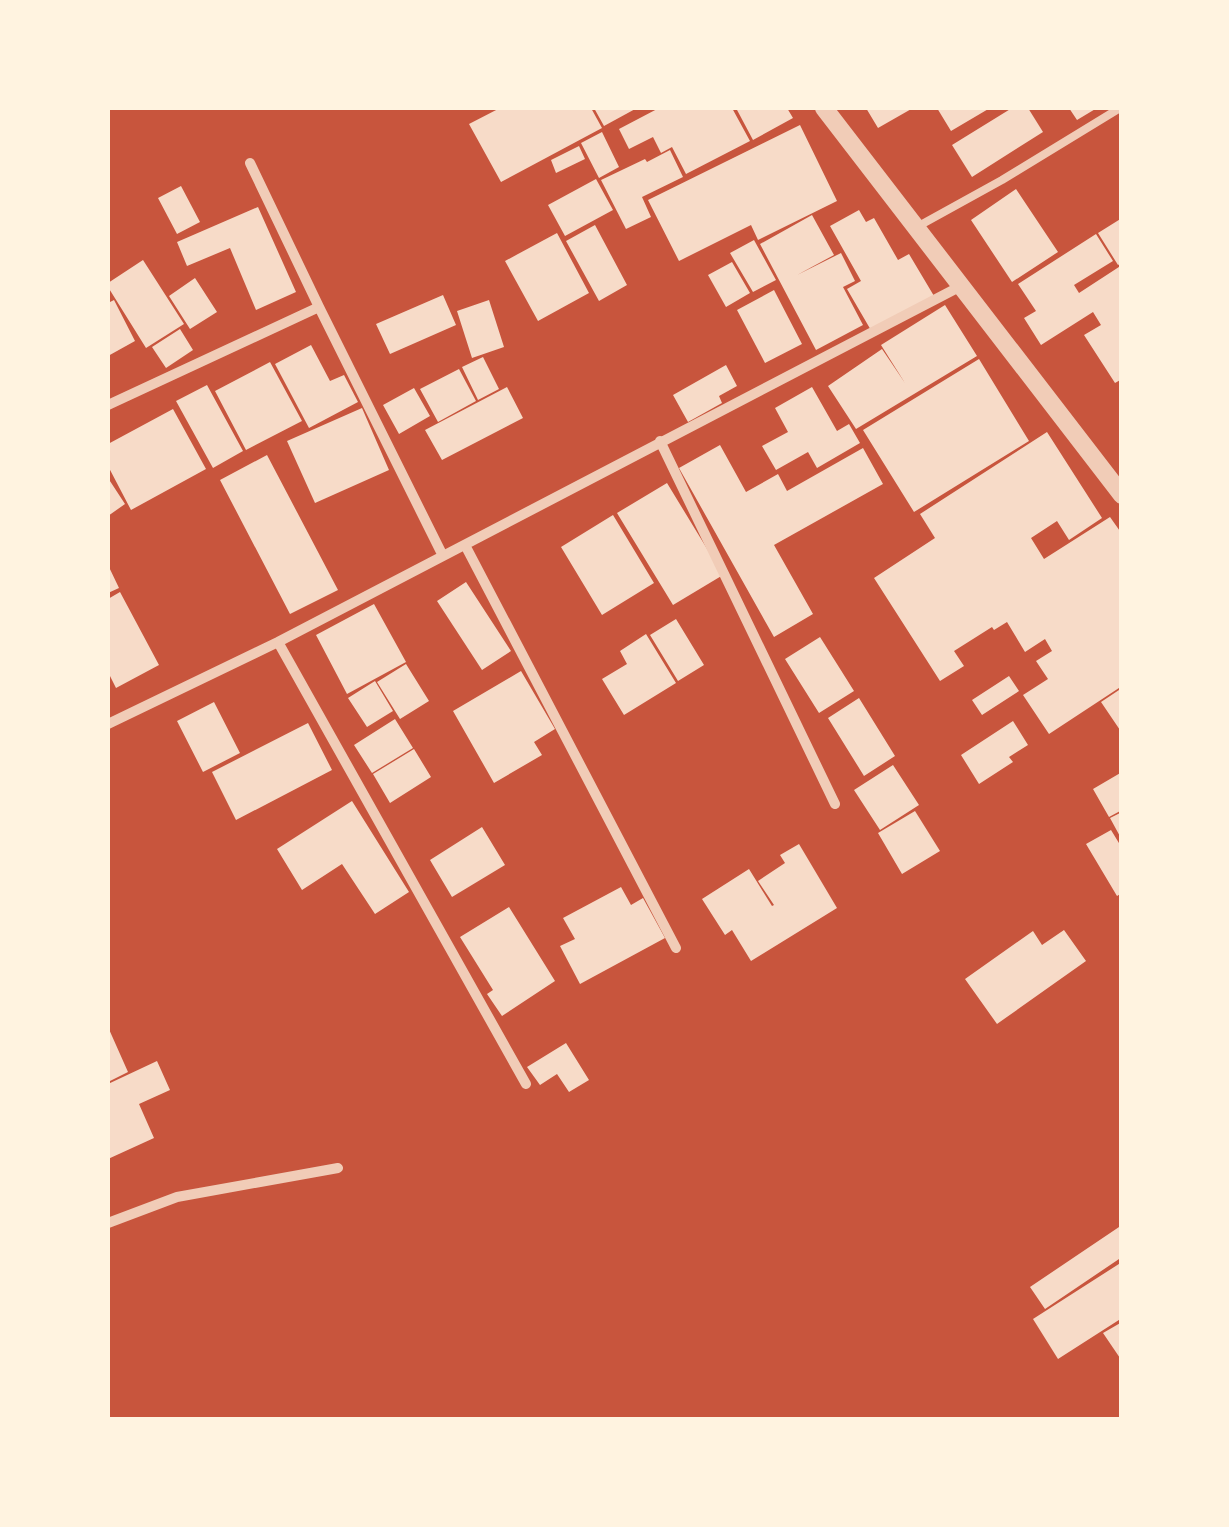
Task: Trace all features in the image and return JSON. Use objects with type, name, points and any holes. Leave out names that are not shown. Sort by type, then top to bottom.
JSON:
[{"type":"street","points":[[824,108],[1118,486]]},
{"type":"street","points":[[250,163],[444,556]]},
{"type":"street","points":[[108,724],[278,642],[961,286]]},
{"type":"street","points":[[108,405],[319,308]]},
{"type":"street","points":[[660,441],[834,804]]},
{"type":"street","points":[[464,544],[676,948]]},
{"type":"street","points":[[278,642],[526,1084]]},
{"type":"street","points":[[108,1224],[177,1198],[338,1168]]},
{"type":"lane","points":[[915,228],[1120,108]]},
{"type":"building","points":[[500,108],[591,108],[602,128],[501,182],[469,124]]},
{"type":"building","points":[[594,108],[637,108],[604,126]]},
{"type":"building","points":[[659,108],[732,108],[750,141],[686,174],[672,147],[661,153],[653,137],[629,149],[619,129]]},
{"type":"building","points":[[736,108],[787,108],[793,118],[753,140]]},
{"type":"building","points":[[866,108],[913,108],[878,128]]},
{"type":"building","points":[[937,108],[990,108],[951,131]]},
{"type":"building","points":[[1012,108],[1028,108],[1043,132],[972,177],[952,145]]},
{"type":"building","points":[[1069,108],[1097,108],[1077,120]]},
{"type":"building","points":[[800,125],[837,201],[758,240],[751,225],[679,261],[648,200]]},
{"type":"building","points":[[602,132],[619,167],[599,178],[581,143]]},
{"type":"building","points":[[579,146],[585,159],[556,173],[551,160]]},
{"type":"building","points":[[670,150],[683,177],[642,197],[651,217],[626,229],[601,180]]},
{"type":"building","points":[[596,179],[613,210],[565,236],[548,205]]},
{"type":"building","points":[[181,186],[200,222],[177,234],[158,198]]},
{"type":"building","points":[[1016,189],[1058,252],[1012,282],[971,220]]},
{"type":"building","points":[[258,207],[296,292],[256,310],[230,248],[187,266],[177,242]]},
{"type":"building","points":[[859,210],[866,222],[874,218],[898,260],[909,254],[934,296],[872,332],[847,289],[861,281],[830,226]]},
{"type":"building","points":[[812,215],[834,255],[797,275],[841,253],[855,281],[843,287],[863,325],[816,350],[760,244]]},
{"type":"building","points":[[1122,218],[1122,263],[1118,265],[1098,233]]},
{"type":"building","points":[[595,225],[627,285],[599,301],[566,241]]},
{"type":"building","points":[[557,233],[589,293],[538,321],[505,261]]},
{"type":"building","points":[[1096,234],[1113,261],[1074,285],[1079,293],[1122,265],[1122,379],[1115,383],[1084,335],[1101,325],[1093,312],[1041,345],[1024,318],[1036,311],[1018,284]]},
{"type":"building","points":[[754,240],[776,280],[753,292],[730,253]]},
{"type":"building","points":[[143,260],[184,324],[146,348],[108,287],[108,283]]},
{"type":"building","points":[[732,262],[750,293],[726,307],[708,275]]},
{"type":"building","points":[[195,278],[217,312],[190,329],[169,296]]},
{"type":"building","points":[[774,290],[802,344],[765,363],[737,310]]},
{"type":"building","points":[[443,295],[456,325],[390,354],[376,324]]},
{"type":"building","points":[[114,300],[135,341],[108,356],[108,303]]},
{"type":"building","points":[[489,300],[504,347],[472,358],[457,311]]},
{"type":"building","points":[[945,305],[977,356],[856,429],[828,386],[882,349],[905,383],[881,345]]},
{"type":"building","points":[[180,329],[193,350],[166,368],[152,347]]},
{"type":"building","points":[[311,345],[330,381],[344,375],[358,402],[309,428],[275,364]]},
{"type":"building","points":[[483,357],[499,389],[478,400],[462,367]]},
{"type":"building","points":[[979,359],[1029,441],[914,512],[863,430]]},
{"type":"building","points":[[270,362],[302,421],[246,450],[215,391]]},
{"type":"building","points":[[726,365],[737,386],[719,396],[722,403],[688,422],[673,395]]},
{"type":"building","points":[[459,369],[476,401],[438,422],[420,389]]},
{"type":"building","points":[[207,385],[243,451],[213,468],[176,401]]},
{"type":"building","points":[[507,387],[523,418],[442,460],[425,430]]},
{"type":"building","points":[[812,387],[837,431],[849,424],[860,443],[817,468],[808,452],[776,470],[762,446],[788,432],[775,408]]},
{"type":"building","points":[[414,388],[430,416],[399,434],[383,405]]},
{"type":"building","points":[[362,408],[389,470],[315,503],[287,441]]},
{"type":"building","points":[[173,409],[206,469],[131,510],[108,466],[108,444]]},
{"type":"building","points":[[1047,432],[1102,518],[1069,540],[1057,521],[1031,538],[1044,559],[1110,517],[1122,534],[1122,686],[1049,734],[1023,695],[1048,679],[1036,661],[1052,651],[1045,639],[1025,652],[1007,622],[994,630],[992,627],[954,651],[964,666],[940,681],[874,578],[935,538],[920,514]]},
{"type":"building","points":[[720,445],[746,492],[778,474],[787,491],[863,448],[883,484],[774,545],[813,614],[774,637],[679,468]]},
{"type":"building","points":[[267,455],[338,590],[290,614],[220,480]]},
{"type":"building","points":[[108,478],[125,504],[108,516]]},
{"type":"building","points":[[667,483],[723,575],[673,605],[617,513]]},
{"type":"building","points":[[613,515],[654,583],[602,615],[561,547]]},
{"type":"building","points":[[108,565],[119,588],[108,593]]},
{"type":"building","points":[[466,582],[511,651],[482,670],[437,601]]},
{"type":"building","points":[[120,592],[159,665],[116,688],[108,672],[108,599]]},
{"type":"building","points":[[374,604],[406,662],[347,694],[316,635]]},
{"type":"building","points":[[676,619],[704,665],[678,681],[650,635]]},
{"type":"building","points":[[646,634],[676,683],[624,715],[602,679],[627,664],[620,651]]},
{"type":"building","points":[[820,637],[854,691],[819,713],[785,659]]},
{"type":"building","points":[[406,664],[429,701],[400,719],[377,682]]},
{"type":"building","points":[[521,671],[555,729],[534,742],[542,755],[494,783],[453,711]]},
{"type":"building","points":[[1009,676],[1019,691],[982,715],[972,700]]},
{"type":"building","points":[[375,681],[393,711],[367,727],[348,698]]},
{"type":"building","points":[[1122,688],[1122,733],[1101,702]]},
{"type":"building","points":[[859,698],[895,756],[864,776],[828,718]]},
{"type":"building","points":[[214,702],[240,753],[203,772],[177,721]]},
{"type":"building","points":[[395,719],[413,748],[372,773],[354,745]]},
{"type":"building","points":[[1013,721],[1028,745],[1009,757],[1013,762],[979,784],[961,755]]},
{"type":"building","points":[[308,723],[332,770],[236,820],[212,772]]},
{"type":"building","points":[[414,749],[431,777],[390,803],[373,774]]},
{"type":"building","points":[[893,765],[919,805],[880,830],[854,790]]},
{"type":"building","points":[[1122,772],[1122,810],[1109,817],[1093,789]]},
{"type":"building","points":[[352,801],[409,892],[375,914],[342,864],[302,890],[277,849]]},
{"type":"building","points":[[915,811],[940,851],[902,874],[878,833]]},
{"type":"building","points":[[1122,812],[1122,840],[1110,818]]},
{"type":"building","points":[[482,827],[505,865],[452,897],[430,860]]},
{"type":"building","points":[[1111,830],[1122,848],[1122,893],[1117,896],[1086,844]]},
{"type":"building","points":[[799,844],[837,908],[751,961],[732,930],[725,935],[702,899],[749,869],[774,905],[758,881],[785,863],[780,855]]},
{"type":"building","points":[[621,887],[631,905],[643,898],[665,938],[580,984],[560,946],[575,939],[563,918]]},
{"type":"building","points":[[509,907],[555,981],[502,1016],[487,994],[493,990],[460,937]]},
{"type":"building","points":[[1064,930],[1086,961],[997,1024],[965,979],[1033,931],[1042,945]]},
{"type":"building","points":[[108,1027],[128,1072],[108,1082]]},
{"type":"building","points":[[566,1043],[589,1080],[569,1092],[557,1074],[540,1085],[527,1067]]},
{"type":"building","points":[[157,1061],[170,1090],[139,1104],[154,1138],[108,1159],[108,1084]]},
{"type":"building","points":[[1122,1225],[1122,1257],[1045,1309],[1030,1287]]},
{"type":"building","points":[[1122,1262],[1122,1318],[1058,1359],[1033,1319]]},
{"type":"building","points":[[1122,1322],[1122,1361],[1103,1333]]}]
